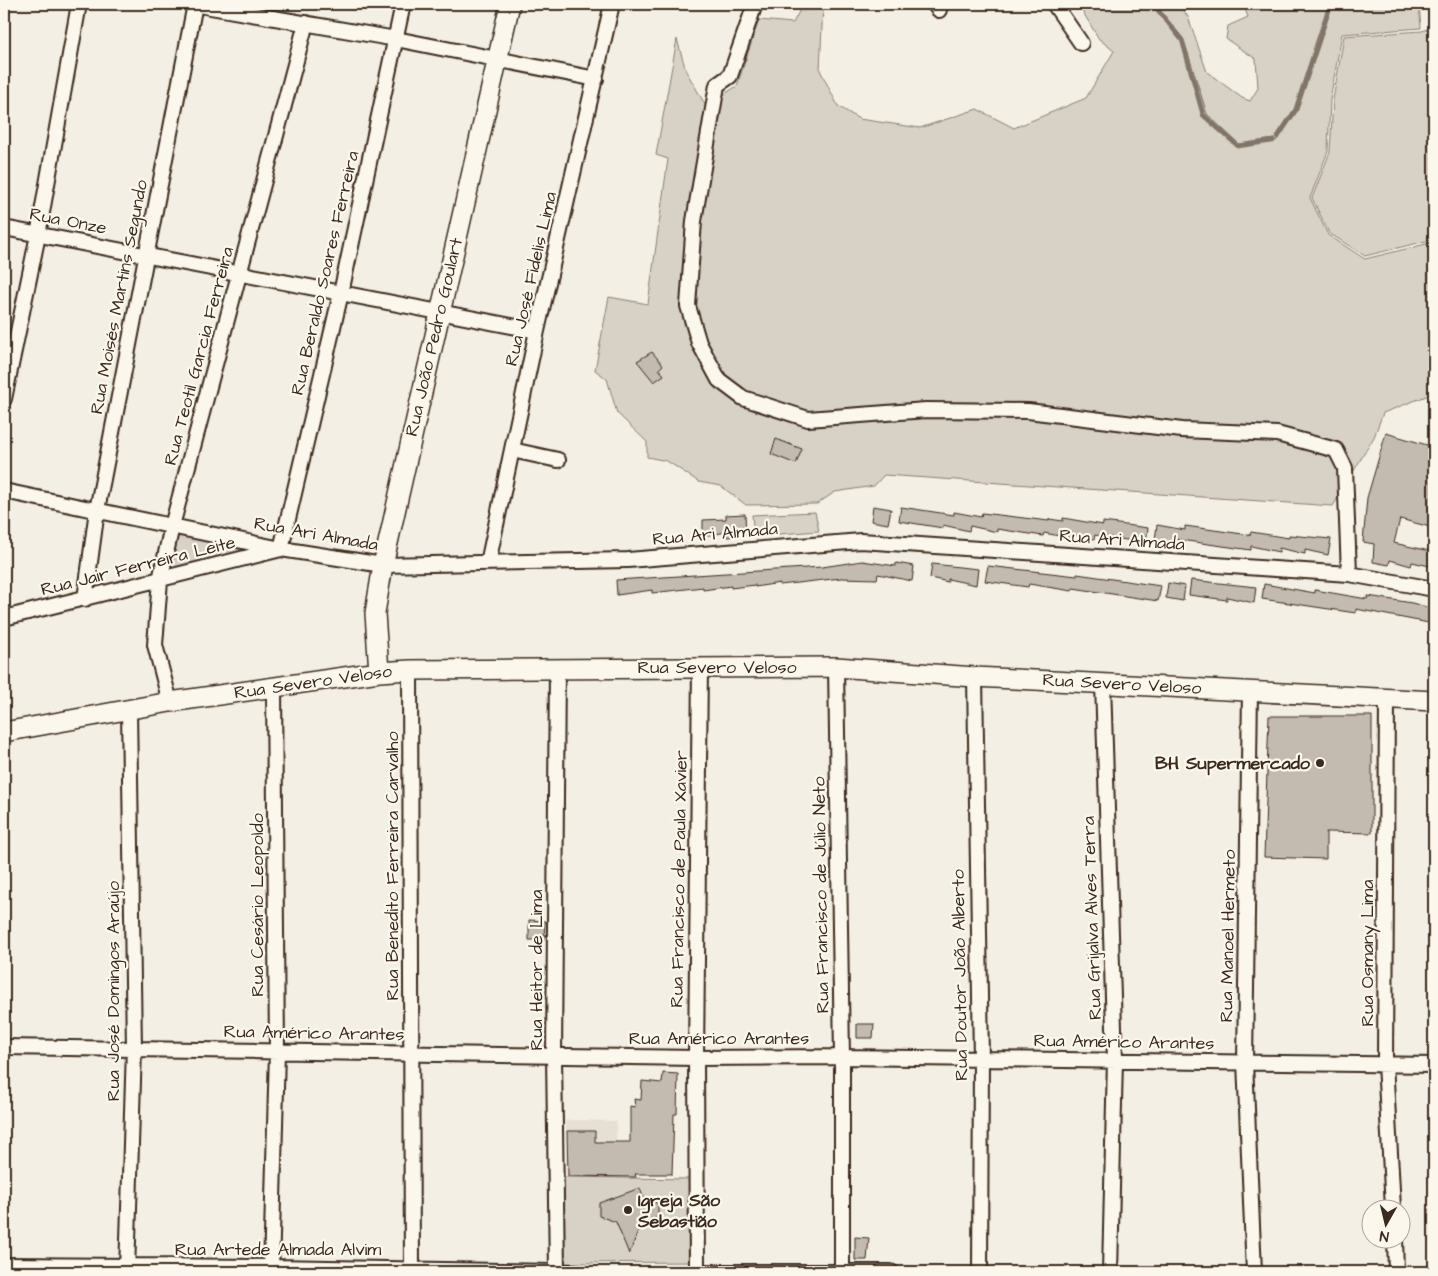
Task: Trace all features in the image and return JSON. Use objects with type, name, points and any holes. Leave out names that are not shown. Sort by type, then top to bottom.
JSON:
[{"type":"street","points":[[4,399],[38,235],[79,4]]},
{"type":"street","points":[[194,4],[396,38],[497,61],[596,79]]},
{"type":"street","name":"Rua Moisés Martins Segundo","points":[[85,599],[97,510],[194,4]]},
{"type":"street","name":"Rua Beraldo Soares Ferreira","points":[[281,549],[341,293],[403,4]]},
{"type":"street","name":"Rua João Pedro Goulart","points":[[379,672],[375,612],[383,565],[510,4]]},
{"type":"street","name":"Rua José Fidelis Lima","points":[[488,564],[538,331],[612,4]]},
{"type":"street","points":[[754,4],[730,76],[717,85],[694,221],[688,306],[698,343],[719,380],[742,398],[808,419],[926,410],[1028,411],[1182,430],[1277,434],[1336,450],[1345,468],[1349,574]]},
{"type":"street","points":[[1054,4],[1081,43]]},
{"type":"street","name":"Rua Teotil Garcia Ferreira","points":[[170,702],[155,645],[160,580],[172,526],[241,274],[306,23]]},
{"type":"street","name":"Rua Onze","points":[[4,228],[538,331]]},
{"type":"street","points":[[512,450],[558,460]]},
{"type":"street","name":"Rua Ari Almada","points":[[4,491],[281,549],[383,565],[628,560],[861,541],[1349,574],[1434,590]]},
{"type":"street","name":"Rua Jair Ferreira Leite","points":[[4,618],[281,549]]},
{"type":"street","name":"Rua Francisco de Paula Xavier","points":[[697,1272],[696,1058],[700,667]]},
{"type":"street","name":"Rua Severo Veloso","points":[[4,732],[170,702],[379,672],[410,670],[836,667],[975,677],[1434,701]]},
{"type":"street","name":"Rua Francisco de Júlio Neto","points":[[836,667],[842,1057],[842,1272]]},
{"type":"street","name":"Rua Heitor de Lima","points":[[557,668],[554,1056],[557,1272]]},
{"type":"street","name":"Rua Benedito Ferreira Carvalho","points":[[410,670],[413,1053],[412,1270]]},
{"type":"street","name":"Rua Doutor João Alberto","points":[[975,677],[980,1059],[980,1272]]},
{"type":"street","name":"Rua Grijalva Alves Terra","points":[[1104,683],[1115,1060],[1110,1272]]},
{"type":"street","name":"Rua Cesário Leopoldo","points":[[271,1269],[276,1052],[274,688]]},
{"type":"street","name":"Rua Manoel Hermeto","points":[[1250,690],[1245,1062],[1254,1272]]},
{"type":"street","name":"Rua Osmany Lima","points":[[1388,698],[1385,1063],[1392,1198]]},
{"type":"street","name":"Rua José Domingos Araújo","points":[[127,1269],[134,1048],[129,710]]},
{"type":"street","name":"Rua Américo Arantes","points":[[4,1047],[696,1058],[842,1057],[1434,1065]]},
{"type":"street","points":[[1395,1248],[1396,1272]]},
{"type":"street","name":"Rua Artede Almada Alvim","points":[[4,1265],[127,1269],[552,1272]]},
{"type":"street","points":[[565,1272],[574,1272]]},
{"type":"street","points":[[702,1272],[891,1272]]},
{"type":"shaded area","points":[[803,4],[823,5],[820,70],[838,106],[859,119],[920,128],[977,109],[1014,128],[1086,98],[1114,51],[1099,39],[1078,4],[1179,4],[1188,17],[1207,72],[1242,98],[1250,101],[1258,88],[1256,59],[1226,39],[1228,26],[1248,17],[1243,4],[1419,4],[1421,28],[1342,34],[1330,100],[1328,151],[1310,198],[1328,235],[1365,259],[1434,242],[1434,388],[1429,395],[1383,413],[1374,437],[1333,506],[884,475],[874,486],[835,492],[817,504],[746,505],[721,486],[699,482],[667,461],[647,457],[647,442],[617,413],[607,379],[595,370],[609,297],[648,304],[668,159],[656,155],[677,39],[686,71],[706,106],[737,86],[759,20],[793,23]]},
{"type":"shaded area","points":[[1152,4],[1155,4],[1184,40],[1207,114],[1239,144],[1274,139],[1294,109],[1328,4],[1331,4],[1296,110],[1276,141],[1238,146],[1203,115],[1182,40]]},
{"type":"shaded area","points":[[1434,27],[1434,239],[1365,256],[1329,233],[1312,198],[1330,152],[1333,100],[1344,36],[1422,31]]},
{"type":"shaded area","points":[[815,512],[819,531],[754,536],[752,515]]},
{"type":"shaded area","points":[[182,534],[242,548],[246,552],[176,573],[169,567],[175,539]]},
{"type":"shaded area","points":[[566,1120],[616,1121],[617,1177],[567,1177]]},
{"type":"shaded area","points":[[564,1177],[691,1179],[691,1262],[565,1263]]},
{"type":"building","points":[[652,352],[663,365],[659,369],[664,375],[654,382],[637,361]]},
{"type":"building","points":[[1386,433],[1434,447],[1434,528],[1400,519],[1394,543],[1434,552],[1434,567],[1412,562],[1411,566],[1390,560],[1389,565],[1373,562],[1374,544],[1363,542],[1367,498]]},
{"type":"building","points":[[776,439],[802,449],[796,464],[771,454]]},
{"type":"building","points":[[873,506],[891,509],[888,524],[871,521]]},
{"type":"building","points":[[901,507],[954,515],[954,512],[981,517],[982,513],[1049,521],[1049,519],[1063,521],[1063,518],[1103,525],[1103,522],[1148,528],[1146,543],[1095,535],[1094,539],[1071,534],[1070,538],[1044,533],[1043,536],[997,529],[997,532],[970,526],[969,531],[943,525],[943,528],[899,521]]},
{"type":"building","points":[[745,514],[746,535],[727,537],[727,532],[703,536],[703,520],[726,519],[726,515]]},
{"type":"building","points":[[1157,525],[1185,530],[1185,526],[1250,535],[1251,532],[1289,538],[1289,535],[1331,539],[1328,555],[1305,550],[1305,554],[1279,548],[1279,552],[1251,546],[1251,550],[1173,539],[1173,543],[1155,540]]},
{"type":"building","points":[[862,561],[896,566],[896,563],[914,566],[912,581],[878,574],[877,579],[841,578],[755,587],[755,585],[731,588],[731,586],[703,590],[703,587],[652,593],[652,590],[617,595],[616,580],[822,567]]},
{"type":"building","points":[[932,564],[978,569],[976,585],[948,579],[948,582],[930,578]]},
{"type":"building","points":[[988,566],[1077,576],[1077,574],[1161,586],[1158,601],[1073,588],[1072,591],[1029,584],[1028,587],[985,581]]},
{"type":"building","points":[[1191,580],[1256,587],[1254,603],[1227,597],[1227,600],[1189,595]]},
{"type":"building","points":[[1168,583],[1185,586],[1183,601],[1166,598]]},
{"type":"building","points":[[1264,584],[1315,593],[1315,590],[1367,599],[1368,596],[1412,603],[1434,609],[1434,624],[1356,609],[1356,613],[1262,599]]},
{"type":"building","name":"BH Supermercado","points":[[1269,716],[1372,716],[1372,833],[1326,832],[1326,859],[1264,857]]},
{"type":"building","points":[[529,920],[545,921],[544,940],[529,940]]},
{"type":"building","points":[[857,1024],[874,1024],[873,1038],[857,1038]]},
{"type":"building","points":[[663,1073],[678,1074],[677,1114],[674,1114],[672,1174],[635,1174],[636,1177],[568,1176],[567,1131],[595,1131],[595,1142],[630,1142],[630,1106],[635,1107],[634,1099],[641,1100],[642,1081],[662,1083]]},
{"type":"building","name":"Igreja São Sebastião","points":[[640,1188],[643,1197],[658,1204],[658,1217],[642,1222],[629,1254],[616,1222],[599,1216],[599,1203]]},
{"type":"building","points":[[855,1237],[869,1238],[867,1260],[855,1260]]},
{"type":"waterway","points":[[1153,4],[1182,40],[1203,115],[1238,146],[1273,141]]},
{"type":"waterway","points":[[1278,137],[1296,110],[1331,4]]},
{"type":"place","name":"BH Supermercado","points":[[1320,763]]},
{"type":"place","name":"Igreja São Sebastião","points":[[628,1210]]}]
